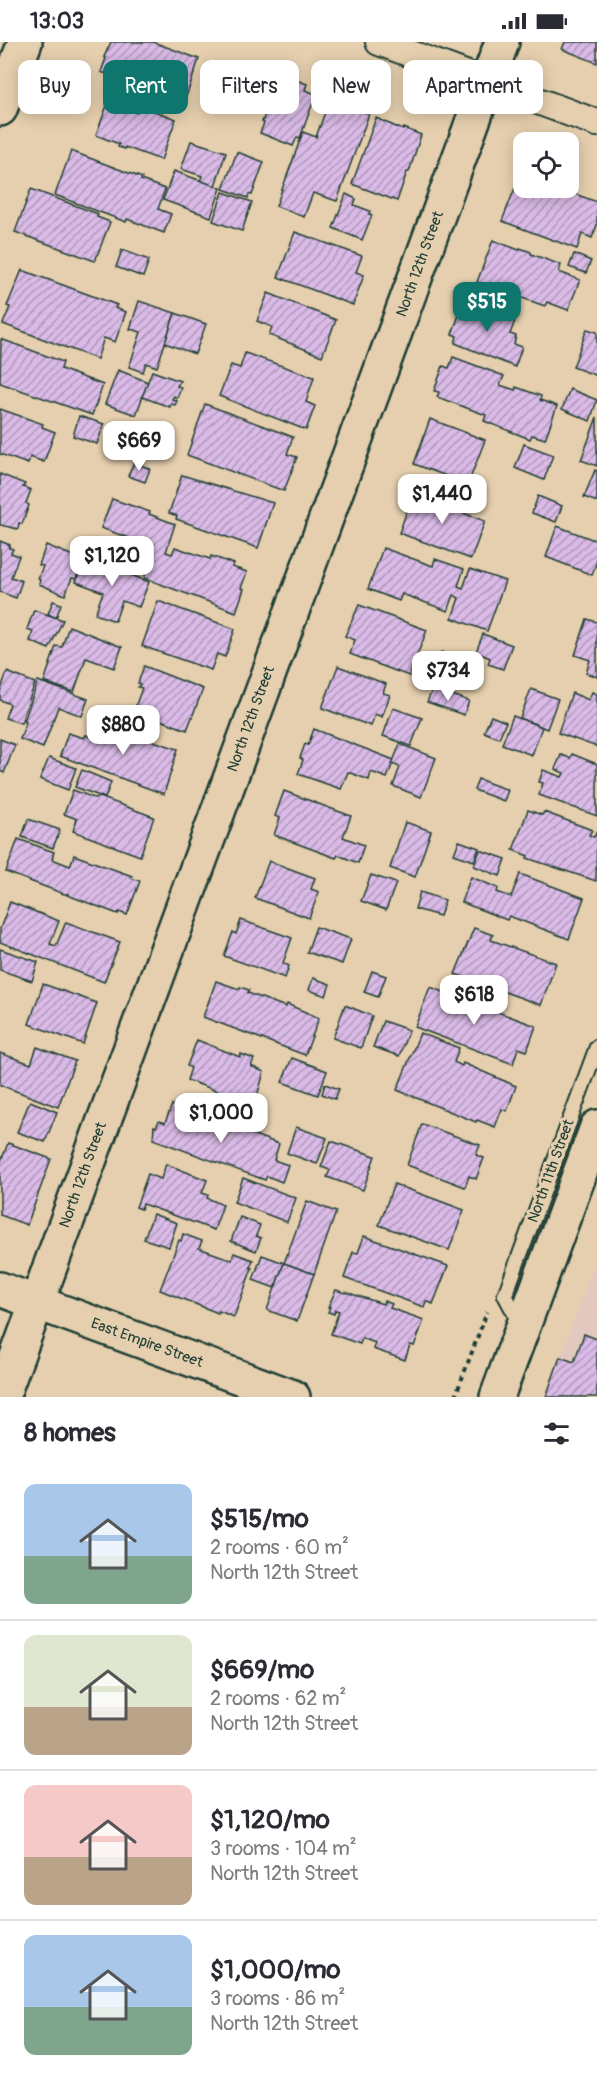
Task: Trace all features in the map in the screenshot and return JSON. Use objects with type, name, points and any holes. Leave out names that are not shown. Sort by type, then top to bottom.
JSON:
[{"type":"street","points":[[0,109],[25,42]]},
{"type":"street","points":[[379,42],[428,60]]},
{"type":"street","name":"North 12th Street","points":[[495,60],[502,42]]},
{"type":"street","points":[[543,103],[597,123]]},
{"type":"street","name":"North 12th Street","points":[[2,1397],[35,1302],[475,114]]},
{"type":"street","name":"North 11th Street","points":[[498,1397],[597,1127]]},
{"type":"street","name":"East Empire Street","points":[[0,1289],[293,1397]]},
{"type":"lane","name":"North 11th Street","points":[[505,1295],[597,1047]]},
{"type":"lane","points":[[505,1295],[523,1328]]},
{"type":"path","points":[[455,1397],[488,1311],[505,1295]]},
{"type":"shaded area","points":[[597,1259],[597,1397],[546,1397],[560,1357]]},
{"type":"building","points":[[111,42],[153,42],[199,59],[188,91],[188,60],[105,60],[104,57]]},
{"type":"building","points":[[565,42],[597,42],[597,63],[562,49]]},
{"type":"building","points":[[299,81],[307,84],[305,90],[311,92],[311,108],[300,138],[297,137],[293,146],[260,133],[264,123],[262,122],[265,114],[299,114]]},
{"type":"building","points":[[104,114],[162,114],[176,119],[161,160],[125,147],[125,149],[118,147],[119,144],[96,135]]},
{"type":"building","points":[[324,114],[369,114],[337,201],[313,193],[304,217],[276,206],[303,132],[316,137]]},
{"type":"building","points":[[376,118],[421,135],[397,201],[352,184]]},
{"type":"building","points":[[191,141],[226,152],[215,186],[200,181],[202,176],[181,169]]},
{"type":"building","points":[[71,151],[165,189],[158,209],[171,214],[164,233],[127,219],[126,222],[55,195]]},
{"type":"building","points":[[237,152],[264,162],[252,195],[249,194],[248,198],[223,189]]},
{"type":"building","points":[[174,171],[221,188],[211,217],[163,200]]},
{"type":"building","points":[[31,189],[98,214],[97,217],[110,222],[95,261],[15,232]]},
{"type":"building","points":[[223,192],[252,202],[242,231],[213,221]]},
{"type":"building","points":[[513,193],[513,198],[579,198],[579,195],[597,202],[597,225],[592,238],[582,234],[577,249],[502,221]]},
{"type":"building","points":[[346,194],[356,199],[354,205],[370,211],[369,214],[372,215],[362,240],[333,228]]},
{"type":"building","points":[[295,232],[362,256],[356,272],[364,275],[353,305],[278,277]]},
{"type":"building","points":[[493,240],[531,252],[531,254],[561,265],[559,272],[580,280],[568,310],[547,302],[545,306],[477,282]]},
{"type":"building","points":[[122,250],[149,260],[143,277],[116,267]]},
{"type":"building","points":[[574,254],[591,261],[586,273],[569,267]]},
{"type":"building","points":[[22,270],[117,305],[115,308],[126,312],[115,342],[104,338],[97,359],[3,324],[10,307],[7,306]]},
{"type":"building","points":[[268,293],[336,320],[322,356],[269,335],[272,327],[257,321]]},
{"type":"building","points":[[139,301],[175,313],[157,367],[146,363],[143,372],[129,367],[141,332],[130,329]]},
{"type":"building","points":[[470,301],[516,318],[510,334],[516,336],[514,344],[522,347],[515,367],[455,343],[457,336],[452,334],[462,307],[467,309]]},
{"type":"building","points":[[175,313],[206,324],[195,354],[165,343]]},
{"type":"building","points":[[587,329],[597,332],[597,376],[573,367]]},
{"type":"building","points":[[1,339],[63,362],[61,369],[103,385],[92,415],[0,383]]},
{"type":"building","points":[[245,353],[314,377],[306,402],[315,406],[306,430],[219,396],[231,365],[240,368]]},
{"type":"building","points":[[453,357],[504,376],[500,385],[515,390],[516,387],[541,396],[540,400],[557,406],[545,439],[532,435],[530,439],[484,421],[486,415],[437,397],[439,392],[434,391],[443,366],[449,368]]},
{"type":"building","points":[[118,370],[148,382],[136,415],[105,404]]},
{"type":"building","points":[[152,371],[180,381],[177,386],[181,387],[177,398],[174,396],[172,399],[177,401],[175,405],[171,404],[170,407],[142,397]]},
{"type":"building","points":[[570,389],[597,400],[590,421],[562,409]]},
{"type":"building","points":[[205,404],[293,437],[287,454],[297,457],[284,491],[187,455]]},
{"type":"building","points":[[0,409],[43,424],[42,427],[55,432],[44,462],[30,457],[28,464],[0,454]]},
{"type":"building","points":[[79,416],[104,424],[97,444],[73,436]]},
{"type":"building","points":[[597,417],[597,466],[581,460]]},
{"type":"building","points":[[430,419],[485,440],[468,484],[414,464]]},
{"type":"building","points":[[524,444],[553,455],[544,480],[515,468]]},
{"type":"building","points":[[134,462],[150,469],[145,482],[128,476]]},
{"type":"building","points":[[595,470],[597,471],[597,502],[584,497]]},
{"type":"building","points":[[0,474],[25,484],[23,487],[31,490],[26,503],[29,505],[18,529],[0,525]]},
{"type":"building","points":[[182,475],[273,503],[258,548],[176,519],[177,516],[169,513]]},
{"type":"building","points":[[434,491],[455,499],[452,509],[485,521],[471,559],[399,533],[413,494],[430,501]]},
{"type":"building","points":[[538,496],[562,506],[556,522],[532,513]]},
{"type":"building","points":[[112,499],[150,512],[149,514],[175,524],[166,552],[172,554],[175,547],[210,559],[211,556],[234,564],[232,567],[247,572],[236,612],[144,578],[147,569],[132,564],[140,542],[101,528]]},
{"type":"building","points":[[557,526],[597,541],[597,561],[592,575],[546,557]]},
{"type":"building","points":[[0,541],[10,545],[9,548],[13,549],[11,553],[19,556],[11,577],[22,581],[16,598],[0,592]]},
{"type":"building","points":[[46,545],[83,560],[76,579],[72,578],[65,595],[39,584],[38,579],[43,566],[39,565]]},
{"type":"building","points":[[383,548],[433,566],[435,559],[464,569],[458,586],[463,588],[470,569],[505,581],[487,631],[452,618],[459,598],[454,595],[448,611],[402,594],[399,601],[368,589]]},
{"type":"building","points":[[85,557],[149,582],[139,607],[122,601],[115,621],[95,614],[103,592],[76,582]]},
{"type":"building","points":[[53,601],[61,604],[56,618],[48,614]]},
{"type":"building","points":[[158,601],[235,629],[225,657],[217,654],[211,670],[142,646]]},
{"type":"building","points":[[359,605],[427,630],[409,676],[350,654],[355,640],[345,636]]},
{"type":"building","points":[[34,610],[63,620],[49,649],[30,641],[33,631],[27,629]]},
{"type":"building","points":[[587,619],[597,622],[597,677],[586,673],[590,660],[575,655]]},
{"type":"building","points":[[69,626],[122,647],[114,668],[86,658],[74,692],[44,682],[56,646],[62,647]]},
{"type":"building","points":[[483,634],[512,645],[503,669],[488,664],[490,658],[476,652]]},
{"type":"building","points":[[441,652],[460,659],[450,687],[431,679]]},
{"type":"building","points":[[144,666],[203,689],[187,730],[134,710],[142,688],[138,687],[140,684],[138,683]]},
{"type":"building","points":[[338,666],[386,684],[383,693],[390,695],[382,717],[375,714],[371,726],[322,708]]},
{"type":"building","points":[[7,672],[35,683],[21,723],[5,718],[10,704],[0,700],[0,692]]},
{"type":"building","points":[[38,681],[88,699],[82,716],[58,707],[43,748],[20,739]]},
{"type":"building","points":[[433,688],[469,701],[464,715],[427,702]]},
{"type":"building","points":[[531,689],[558,699],[547,729],[520,718]]},
{"type":"building","points":[[592,692],[597,694],[597,747],[558,733],[572,693],[589,700]]},
{"type":"building","points":[[393,708],[422,718],[411,746],[383,736]]},
{"type":"building","points":[[491,716],[506,722],[499,738],[484,732]]},
{"type":"building","points":[[513,716],[542,727],[532,755],[502,744]]},
{"type":"building","points":[[98,723],[178,749],[164,794],[60,756],[68,733],[84,738],[86,735],[92,737]]},
{"type":"building","points":[[314,729],[394,760],[387,778],[371,772],[369,780],[348,772],[341,789],[298,774],[303,760],[300,758]]},
{"type":"building","points":[[0,739],[15,745],[4,773],[0,771]]},
{"type":"building","points":[[400,744],[436,758],[421,797],[393,786],[400,767],[392,764]]},
{"type":"building","points":[[572,754],[597,764],[597,816],[539,795],[543,783],[539,782],[543,770],[562,777],[564,773],[555,769],[561,755],[570,758]]},
{"type":"building","points":[[49,758],[76,768],[68,790],[40,779]]},
{"type":"building","points":[[82,770],[111,782],[105,798],[75,787]]},
{"type":"building","points":[[478,779],[508,790],[504,801],[474,790]]},
{"type":"building","points":[[73,790],[94,798],[100,797],[154,817],[140,856],[73,831],[77,819],[64,814]]},
{"type":"building","points":[[284,791],[351,816],[343,837],[364,845],[358,863],[338,855],[336,858],[274,835],[280,818],[275,816]]},
{"type":"building","points":[[528,810],[542,815],[544,812],[592,830],[589,835],[594,837],[597,831],[596,881],[527,858],[528,856],[513,850]]},
{"type":"building","points":[[28,819],[60,830],[53,848],[22,837]]},
{"type":"building","points":[[405,822],[431,831],[415,877],[390,868]]},
{"type":"building","points":[[18,839],[54,852],[52,859],[70,866],[74,855],[140,881],[127,915],[119,912],[118,914],[6,872]]},
{"type":"building","points":[[459,841],[479,848],[474,861],[454,854]]},
{"type":"building","points":[[480,850],[506,859],[500,876],[474,866]]},
{"type":"building","points":[[269,861],[315,878],[311,889],[319,892],[309,918],[255,898]]},
{"type":"building","points":[[520,874],[584,898],[569,939],[509,916],[507,920],[461,902],[471,877],[498,888],[497,892],[511,897]]},
{"type":"building","points":[[371,875],[396,883],[386,910],[361,901]]},
{"type":"building","points":[[420,892],[445,900],[440,916],[415,909]]},
{"type":"building","points":[[10,902],[59,921],[50,944],[56,946],[66,922],[120,942],[104,982],[0,942],[0,929]]},
{"type":"building","points":[[241,920],[292,938],[283,963],[289,966],[285,978],[224,956],[233,932],[236,934]]},
{"type":"building","points":[[316,927],[351,939],[342,964],[307,952]]},
{"type":"building","points":[[474,928],[493,935],[491,940],[556,963],[541,1005],[455,974]]},
{"type":"building","points":[[0,949],[38,962],[32,981],[0,970]]},
{"type":"building","points":[[372,971],[386,976],[378,997],[364,992]]},
{"type":"building","points":[[313,978],[330,984],[326,996],[309,990]]},
{"type":"building","points":[[216,981],[249,990],[248,993],[286,1007],[287,1004],[319,1018],[305,1055],[203,1017]]},
{"type":"building","points":[[43,984],[97,1003],[83,1044],[29,1024]]},
{"type":"building","points":[[430,987],[536,1026],[527,1051],[518,1048],[513,1064],[415,1027]]},
{"type":"building","points":[[345,1005],[372,1016],[361,1048],[333,1038]]},
{"type":"building","points":[[383,1021],[409,1030],[399,1056],[373,1047]]},
{"type":"building","points":[[420,1033],[459,1048],[454,1062],[462,1066],[463,1063],[516,1086],[507,1111],[502,1109],[495,1127],[477,1120],[476,1122],[397,1090]]},
{"type":"building","points":[[197,1040],[240,1057],[241,1054],[254,1059],[251,1066],[264,1072],[256,1100],[239,1099],[187,1080],[191,1068],[187,1066]]},
{"type":"building","points":[[37,1047],[75,1061],[58,1107],[0,1085],[0,1053],[31,1064]]},
{"type":"building","points":[[292,1058],[327,1071],[318,1095],[282,1082]]},
{"type":"building","points":[[325,1084],[339,1089],[335,1099],[322,1094]]},
{"type":"building","points":[[30,1101],[57,1112],[45,1142],[17,1132]]},
{"type":"building","points":[[172,1105],[279,1144],[274,1160],[288,1165],[282,1182],[267,1176],[265,1180],[153,1139],[154,1126],[156,1127],[159,1121],[165,1123]]},
{"type":"building","points":[[422,1124],[480,1145],[476,1155],[484,1158],[476,1179],[469,1176],[465,1187],[407,1165]]},
{"type":"building","points":[[296,1127],[327,1138],[317,1164],[287,1153]]},
{"type":"building","points":[[331,1141],[375,1156],[363,1190],[327,1177],[330,1170],[321,1167]]},
{"type":"building","points":[[8,1143],[51,1159],[27,1225],[0,1215],[0,1164]]},
{"type":"building","points":[[166,1164],[207,1180],[202,1193],[208,1195],[207,1198],[223,1205],[214,1230],[143,1204],[141,1209],[136,1207],[148,1174],[161,1179]]},
{"type":"building","points":[[243,1178],[296,1198],[287,1222],[234,1202]]},
{"type":"building","points":[[394,1184],[464,1210],[449,1250],[379,1225]]},
{"type":"building","points":[[307,1201],[336,1212],[314,1274],[284,1263]]},
{"type":"building","points":[[153,1214],[177,1223],[169,1247],[144,1239]]},
{"type":"building","points":[[240,1217],[260,1225],[256,1236],[261,1238],[256,1251],[231,1241]]},
{"type":"building","points":[[183,1234],[202,1241],[199,1248],[232,1260],[234,1253],[253,1260],[234,1317],[160,1290]]},
{"type":"building","points":[[364,1236],[448,1266],[433,1304],[426,1301],[424,1307],[344,1278],[353,1252],[358,1253]]},
{"type":"building","points":[[262,1255],[284,1263],[275,1288],[253,1280]]},
{"type":"building","points":[[284,1263],[314,1274],[297,1321],[267,1310]]},
{"type":"building","points":[[336,1290],[383,1304],[384,1301],[392,1304],[390,1308],[424,1320],[414,1346],[410,1345],[405,1360],[373,1349],[375,1343],[362,1338],[360,1344],[331,1334],[339,1311],[335,1310],[334,1314],[328,1312],[330,1307],[328,1307]]},
{"type":"building","points":[[584,1334],[597,1339],[597,1397],[546,1397],[560,1357],[574,1362]]}]
